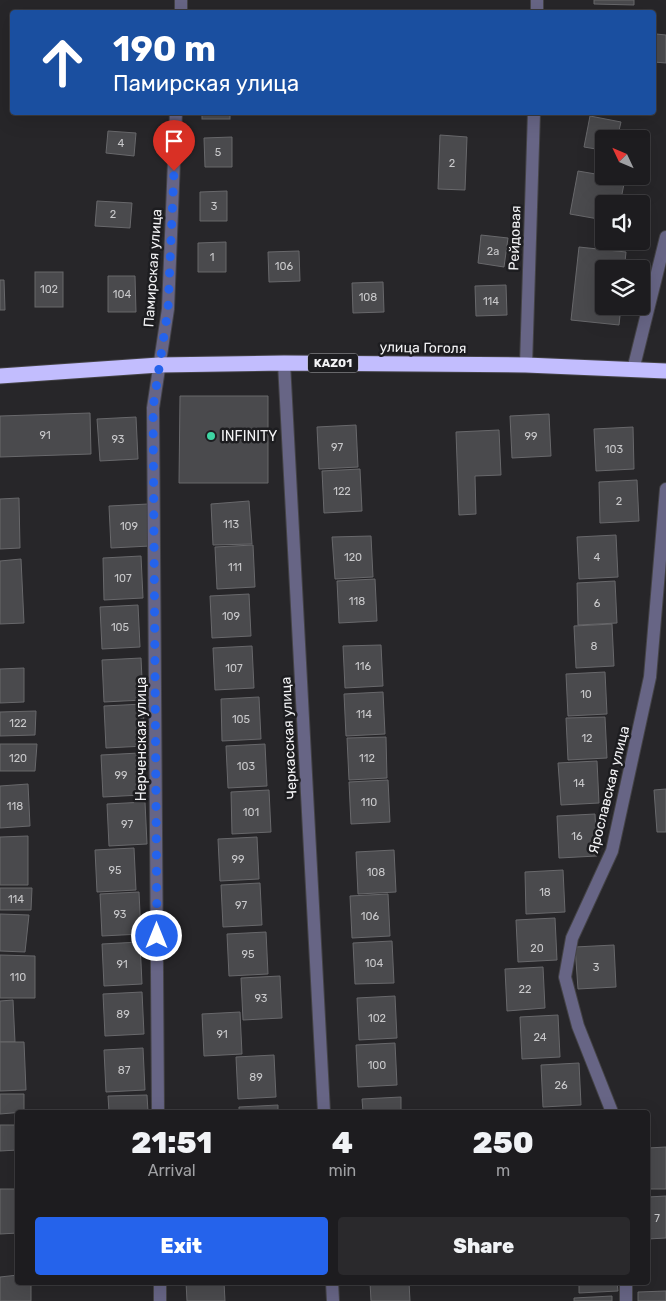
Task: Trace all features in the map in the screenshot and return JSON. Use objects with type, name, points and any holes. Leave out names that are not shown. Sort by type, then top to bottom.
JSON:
[{"type":"highway","name":"улица Гоголя","points":[[0,376],[159,365],[284,363],[526,365],[666,371]]},
{"type":"street","name":"Памирская улица","points":[[159,365],[168,309],[176,115]]},
{"type":"street","name":"Рейдовая","points":[[526,365],[534,115]]},
{"type":"street","points":[[634,370],[666,237]]},
{"type":"street","name":"Черкасская улица","points":[[284,363],[324,1110]]},
{"type":"street","name":"Нерченская улица","points":[[158,1110],[153,408],[159,365]]},
{"type":"street","name":"Ярославская улица","points":[[611,1110],[578,1026],[565,977],[572,938],[612,851],[650,677],[666,489]]},
{"type":"street","points":[[160,1285],[160,1301]]},
{"type":"street","points":[[332,1285],[333,1301]]},
{"type":"street","points":[[626,1285],[626,1301]]},
{"type":"building","points":[[594,0],[634,0],[634,5],[594,4]]},
{"type":"building","points":[[656,34],[666,35],[666,63],[656,62]]},
{"type":"building","points":[[202,115],[230,115],[230,119],[202,119]]},
{"type":"building","points":[[590,116],[621,122],[619,130],[595,130],[595,149],[584,147]]},
{"type":"building","points":[[108,131],[136,133],[134,156],[106,153]]},
{"type":"building","points":[[440,135],[467,137],[465,190],[438,189]]},
{"type":"building","points":[[232,137],[232,167],[205,167],[204,138]]},
{"type":"building","points":[[578,171],[595,174],[595,185],[624,185],[622,195],[595,195],[595,218],[570,214]]},
{"type":"building","points":[[227,191],[227,221],[200,221],[200,192]]},
{"type":"building","points":[[97,201],[132,203],[130,228],[95,226]]},
{"type":"building","points":[[481,235],[508,238],[504,267],[478,263]]},
{"type":"building","points":[[226,242],[226,272],[198,272],[198,243]]},
{"type":"building","points":[[579,247],[626,252],[625,260],[595,260],[595,315],[620,315],[619,325],[571,320]]},
{"type":"building","points":[[299,251],[300,281],[269,282],[268,252]]},
{"type":"building","points":[[35,272],[63,272],[63,307],[35,307]]},
{"type":"building","points":[[108,276],[135,276],[136,312],[108,312]]},
{"type":"building","points":[[0,280],[4,280],[5,310],[0,310]]},
{"type":"building","points":[[383,282],[384,312],[353,313],[352,283]]},
{"type":"building","points":[[506,285],[507,315],[476,316],[475,286]]},
{"type":"building","points":[[180,396],[268,396],[268,483],[179,483]]},
{"type":"building","points":[[90,413],[91,454],[0,457],[0,416]]},
{"type":"building","points":[[549,414],[551,456],[512,458],[510,416]]},
{"type":"building","points":[[136,417],[138,459],[100,461],[97,419]]},
{"type":"building","points":[[356,425],[358,467],[319,469],[317,427]]},
{"type":"building","points":[[633,427],[634,469],[596,471],[594,429]]},
{"type":"building","points":[[499,430],[501,475],[475,476],[476,514],[459,515],[456,432]]},
{"type":"building","points":[[360,469],[362,511],[324,513],[322,471]]},
{"type":"building","points":[[637,480],[639,521],[600,523],[599,482]]},
{"type":"building","points":[[19,498],[20,548],[0,549],[0,499]]},
{"type":"building","points":[[249,501],[252,544],[213,545],[211,504]]},
{"type":"building","points":[[148,504],[150,546],[111,548],[109,506]]},
{"type":"building","points":[[616,535],[618,577],[579,579],[577,537]]},
{"type":"building","points":[[371,536],[373,577],[335,579],[332,537]]},
{"type":"building","points":[[253,545],[255,587],[217,589],[215,547]]},
{"type":"building","points":[[141,556],[143,598],[104,600],[103,558]]},
{"type":"building","points":[[21,559],[24,623],[0,624],[0,561]]},
{"type":"building","points":[[375,579],[377,621],[339,623],[337,581]]},
{"type":"building","points":[[615,581],[617,623],[578,625],[577,583]]},
{"type":"building","points":[[249,594],[251,636],[212,638],[210,596]]},
{"type":"building","points":[[138,605],[140,647],[102,649],[100,607]]},
{"type":"building","points":[[612,624],[614,666],[576,668],[574,626]]},
{"type":"building","points":[[381,645],[383,686],[345,688],[343,646]]},
{"type":"building","points":[[252,646],[254,688],[215,690],[213,648]]},
{"type":"building","points":[[141,658],[143,700],[104,702],[102,660]]},
{"type":"building","points":[[24,668],[24,702],[0,703],[0,669]]},
{"type":"building","points":[[605,672],[607,714],[568,716],[566,674]]},
{"type":"building","points":[[383,692],[385,734],[346,736],[344,694]]},
{"type":"building","points":[[259,697],[261,739],[222,741],[221,699]]},
{"type":"building","points":[[143,704],[145,746],[106,748],[104,706]]},
{"type":"building","points":[[36,711],[35,735],[0,736],[0,712]]},
{"type":"building","points":[[605,717],[607,758],[568,760],[566,718]]},
{"type":"building","points":[[386,737],[387,778],[349,780],[347,738]]},
{"type":"building","points":[[0,744],[37,744],[35,771],[0,771]]},
{"type":"building","points":[[265,744],[267,786],[228,788],[226,746]]},
{"type":"building","points":[[139,753],[141,795],[103,797],[101,755]]},
{"type":"building","points":[[597,761],[599,803],[561,805],[558,763]]},
{"type":"building","points":[[388,780],[390,822],[351,824],[349,782]]},
{"type":"building","points":[[28,784],[30,826],[0,828],[0,786]]},
{"type":"building","points":[[666,789],[666,832],[657,832],[654,790]]},
{"type":"building","points":[[269,790],[271,832],[232,834],[231,792]]},
{"type":"building","points":[[145,802],[147,844],[109,846],[107,804]]},
{"type":"building","points":[[595,814],[597,856],[559,858],[557,816]]},
{"type":"building","points":[[28,836],[28,885],[0,885],[0,837]]},
{"type":"building","points":[[257,837],[259,879],[220,881],[218,839]]},
{"type":"building","points":[[134,848],[136,890],[97,892],[95,850]]},
{"type":"building","points":[[394,850],[396,892],[358,894],[356,852]]},
{"type":"building","points":[[563,870],[565,912],[526,914],[525,872]]},
{"type":"building","points":[[260,883],[262,925],[223,927],[221,885]]},
{"type":"building","points":[[0,888],[32,888],[31,910],[0,910]]},
{"type":"building","points":[[139,892],[141,934],[102,936],[100,894]]},
{"type":"building","points":[[388,894],[390,936],[352,938],[350,896]]},
{"type":"building","points":[[0,914],[29,915],[25,952],[0,951]]},
{"type":"building","points":[[555,918],[557,960],[518,962],[516,920]]},
{"type":"building","points":[[266,932],[268,974],[229,976],[227,934]]},
{"type":"building","points":[[392,941],[394,983],[355,984],[353,943]]},
{"type":"building","points":[[140,942],[142,984],[104,986],[102,944]]},
{"type":"building","points":[[614,945],[616,987],[578,989],[575,947]]},
{"type":"building","points":[[0,955],[35,956],[35,998],[0,998]]},
{"type":"building","points":[[543,967],[545,1008],[507,1011],[505,969]]},
{"type":"building","points":[[280,976],[282,1018],[243,1020],[241,978]]},
{"type":"building","points":[[142,992],[144,1034],[105,1036],[103,994]]},
{"type":"building","points":[[395,996],[397,1038],[359,1040],[357,998]]},
{"type":"building","points":[[13,1000],[15,1042],[0,1042],[0,1001]]},
{"type":"building","points":[[240,1012],[242,1054],[204,1056],[202,1014]]},
{"type":"building","points":[[558,1015],[560,1057],[522,1059],[520,1017]]},
{"type":"building","points":[[0,1042],[24,1042],[26,1090],[0,1091]]},
{"type":"building","points":[[395,1043],[397,1085],[358,1087],[356,1045]]},
{"type":"building","points":[[143,1048],[145,1090],[106,1092],[104,1050]]},
{"type":"building","points":[[274,1055],[276,1097],[238,1099],[236,1057]]},
{"type":"building","points":[[579,1063],[581,1105],[543,1107],[541,1065]]},
{"type":"building","points":[[0,1094],[24,1094],[24,1110],[0,1114]]},
{"type":"building","points":[[147,1095],[148,1110],[109,1110],[108,1096]]},
{"type":"building","points":[[401,1097],[401,1110],[363,1110],[362,1099]]},
{"type":"building","points":[[278,1105],[278,1110],[239,1110],[239,1107]]},
{"type":"building","points":[[0,1125],[15,1125],[15,1150],[0,1151]]},
{"type":"building","points":[[666,1147],[666,1189],[650,1189],[650,1148]]},
{"type":"building","points":[[0,1189],[15,1189],[15,1233],[0,1234]]},
{"type":"building","points":[[666,1196],[666,1238],[650,1239],[650,1197]]},
{"type":"building","points":[[15,1275],[15,1285],[31,1285],[31,1301],[0,1301],[0,1277]]},
{"type":"building","points":[[186,1285],[224,1285],[225,1301],[187,1301]]},
{"type":"building","points":[[370,1285],[409,1285],[410,1301],[371,1301]]},
{"type":"building","points":[[579,1285],[617,1285],[618,1291],[579,1293]]},
{"type":"building","points":[[666,1291],[666,1301],[638,1301],[638,1292]]},
{"type":"building","points":[[612,1296],[612,1301],[574,1301],[574,1298]]},
{"type":"place","name":"INFINITY","points":[[211,436]]},
{"type":"route","points":[[157,936],[153,408],[168,309],[174,171]]}]
